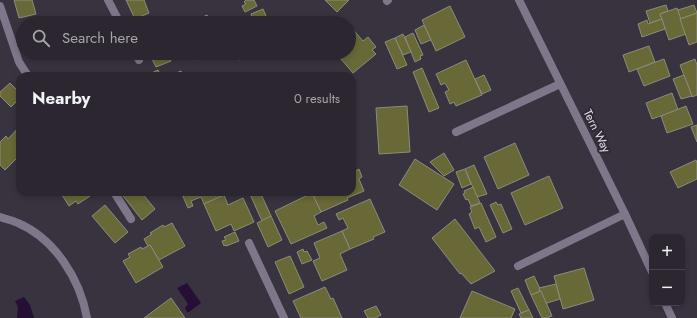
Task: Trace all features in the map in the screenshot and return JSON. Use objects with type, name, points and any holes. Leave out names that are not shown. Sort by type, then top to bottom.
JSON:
[{"type":"street","points":[[108,0],[116,16]]},
{"type":"street","name":"Tern Way","points":[[519,0],[651,270]]},
{"type":"street","points":[[0,6],[16,55]]},
{"type":"street","points":[[19,60],[26,72]]},
{"type":"street","points":[[456,132],[560,84]]},
{"type":"street","points":[[117,196],[131,219]]},
{"type":"street","points":[[518,266],[625,214]]},
{"type":"street","points":[[0,217],[18,223],[38,234],[56,252],[68,269],[78,288],[87,318]]},
{"type":"street","points":[[249,243],[284,318]]},
{"type":"street","points":[[666,306],[672,318]]},
{"type":"shaded area","points":[[187,283],[201,303],[189,312],[187,312],[185,308],[188,304],[177,288]]},
{"type":"shaded area","points":[[24,297],[30,305],[34,318],[17,318],[18,307],[15,301]]},
{"type":"building","points":[[14,0],[32,0],[36,14],[18,16]]},
{"type":"building","points":[[126,0],[144,0],[149,13],[142,16],[134,16]]},
{"type":"building","points":[[246,0],[254,0],[257,6],[245,12],[242,6],[246,4],[244,2]]},
{"type":"building","points":[[325,0],[349,0],[337,12]]},
{"type":"building","points":[[666,5],[668,11],[660,14],[662,19],[650,23],[646,11]]},
{"type":"building","points":[[694,5],[697,13],[680,19],[678,10]]},
{"type":"building","points":[[450,6],[465,37],[436,51],[422,20]]},
{"type":"building","points":[[677,8],[686,34],[669,40],[660,14]]},
{"type":"building","points":[[263,9],[266,16],[252,16],[251,14]]},
{"type":"building","points":[[697,13],[697,42],[689,45],[680,19]]},
{"type":"building","points":[[662,19],[665,29],[642,37],[638,24],[647,20],[648,24]]},
{"type":"building","points":[[424,25],[431,40],[421,44],[415,30]]},
{"type":"building","points":[[356,33],[363,41],[368,37],[376,47],[372,50],[376,54],[354,72],[352,72],[342,60],[356,60]]},
{"type":"building","points":[[413,33],[423,55],[420,56],[421,59],[415,62],[405,37]]},
{"type":"building","points":[[403,34],[411,52],[403,55],[395,38]]},
{"type":"building","points":[[395,38],[407,65],[397,69],[385,42]]},
{"type":"building","points":[[649,46],[655,62],[629,72],[623,55]]},
{"type":"building","points":[[664,59],[670,76],[644,86],[637,69]]},
{"type":"building","points":[[695,59],[697,65],[697,95],[692,97],[680,65]]},
{"type":"building","points":[[152,60],[171,60],[171,61],[156,67]]},
{"type":"building","points":[[466,60],[482,95],[456,106],[454,102],[450,104],[445,92],[449,90],[445,83],[441,85],[436,74]]},
{"type":"building","points":[[422,68],[439,108],[429,112],[413,72]]},
{"type":"building","points":[[484,75],[491,90],[482,94],[475,79]]},
{"type":"building","points":[[684,75],[692,96],[681,99],[673,79]]},
{"type":"building","points":[[10,83],[16,89],[16,102],[11,107],[0,96],[0,92]]},
{"type":"building","points":[[672,93],[678,110],[652,119],[646,103]]},
{"type":"building","points":[[407,106],[410,152],[379,154],[376,108]]},
{"type":"building","points":[[686,106],[693,124],[667,133],[661,116]]},
{"type":"building","points":[[697,125],[697,142],[691,127]]},
{"type":"building","points":[[16,130],[16,159],[5,170],[0,165],[0,142],[6,136],[8,139]]},
{"type":"building","points":[[515,143],[529,175],[498,189],[484,157]]},
{"type":"building","points":[[444,153],[454,170],[444,176],[430,162]]},
{"type":"building","points":[[415,159],[454,184],[437,210],[399,185]]},
{"type":"building","points":[[696,160],[697,179],[678,188],[670,172]]},
{"type":"building","points":[[474,165],[487,194],[477,197],[465,169]]},
{"type":"building","points":[[359,169],[362,177],[359,179],[364,191],[356,194],[356,171]]},
{"type":"building","points":[[465,169],[471,184],[462,188],[456,172]]},
{"type":"building","points":[[549,176],[563,208],[525,225],[511,193]]},
{"type":"building","points":[[473,187],[480,203],[471,206],[468,199],[466,200],[463,194],[465,193],[464,191]]},
{"type":"building","points":[[63,196],[90,196],[78,204],[76,201],[69,206]]},
{"type":"building","points":[[123,196],[144,196],[155,209],[142,220]]},
{"type":"building","points":[[183,196],[222,196],[204,204],[201,197],[191,201],[193,206],[188,208]]},
{"type":"building","points":[[222,196],[224,196],[228,205],[243,198],[254,222],[234,231],[231,224],[216,231],[204,204]]},
{"type":"building","points":[[251,196],[262,196],[271,216],[262,221]]},
{"type":"building","points":[[306,196],[313,196],[321,212],[314,216],[318,225],[324,222],[327,228],[291,244],[275,211]]},
{"type":"building","points":[[313,196],[352,196],[347,198],[348,200],[321,212]]},
{"type":"building","points":[[370,199],[385,232],[373,237],[374,239],[350,249],[342,231],[348,228],[343,218],[339,220],[336,214]]},
{"type":"building","points":[[496,202],[498,205],[501,204],[512,229],[503,233],[490,205]]},
{"type":"building","points":[[481,203],[496,237],[486,242],[479,227],[475,229],[469,214],[472,212],[470,207]]},
{"type":"building","points":[[105,205],[128,232],[115,243],[92,216]]},
{"type":"building","points":[[271,216],[282,240],[268,247],[257,223]]},
{"type":"building","points":[[455,219],[495,271],[471,284],[461,273],[460,274],[432,238]]},
{"type":"building","points":[[172,223],[185,246],[159,260],[150,245],[148,246],[144,239],[152,234],[150,233],[163,225],[164,227]]},
{"type":"building","points":[[342,231],[350,249],[340,254],[347,270],[322,281],[313,261],[320,258],[314,243]]},
{"type":"building","points":[[235,232],[239,241],[224,246],[222,241],[226,240],[224,237]]},
{"type":"building","points":[[150,245],[163,267],[136,283],[123,261],[130,257],[128,254],[141,247],[142,249]]},
{"type":"building","points":[[303,249],[304,252],[307,251],[312,260],[302,264],[297,252]]},
{"type":"building","points":[[290,256],[304,287],[289,294],[275,262]]},
{"type":"building","points":[[584,268],[594,300],[563,309],[554,276]]},
{"type":"building","points":[[534,276],[541,291],[531,295],[525,280]]},
{"type":"building","points":[[556,284],[560,299],[544,304],[539,288]]},
{"type":"building","points":[[325,287],[331,299],[333,298],[342,318],[301,318],[293,301]]},
{"type":"building","points":[[518,288],[529,310],[521,313],[511,291]]},
{"type":"building","points":[[472,291],[515,309],[511,318],[460,318]]},
{"type":"building","points":[[541,291],[552,316],[548,317],[549,318],[542,318],[531,295]]},
{"type":"building","points":[[171,298],[185,318],[144,318]]},
{"type":"building","points":[[376,306],[381,315],[375,318],[368,318],[364,311]]},
{"type":"building","points":[[529,310],[533,318],[521,318],[519,314]]}]
